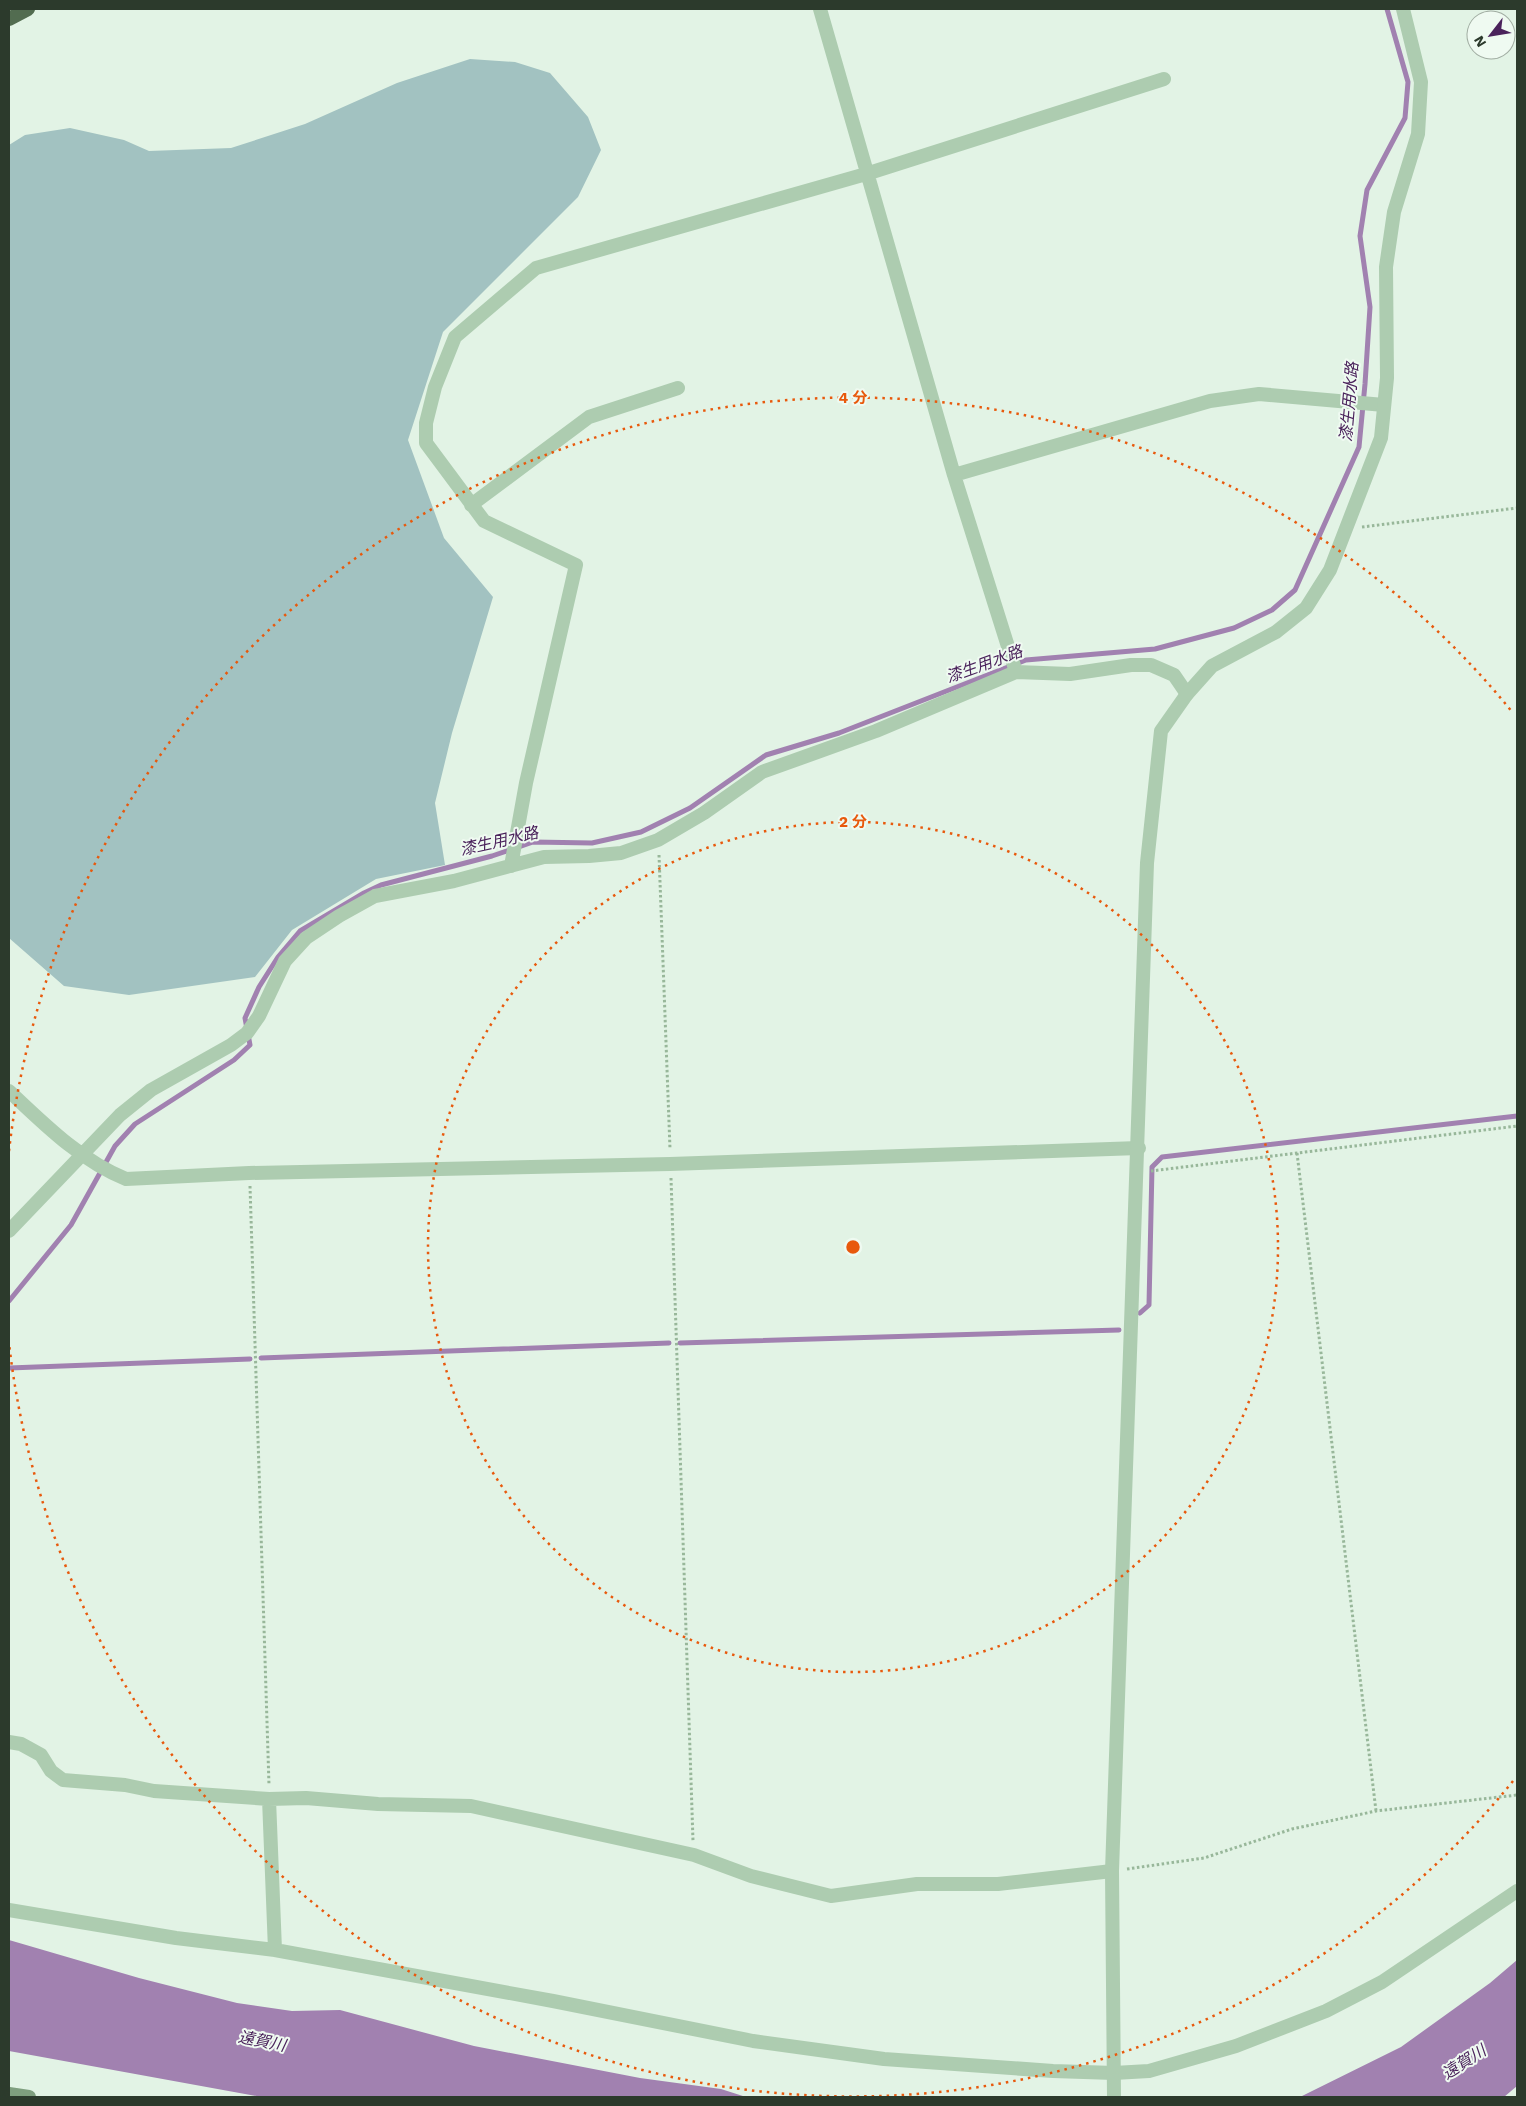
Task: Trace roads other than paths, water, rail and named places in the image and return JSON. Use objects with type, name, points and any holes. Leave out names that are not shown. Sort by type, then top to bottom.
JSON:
[{"type":"highway","points":[[9,19],[28,9]]},
{"type":"main road","points":[[9,2094],[29,2097]]},
{"type":"street","points":[[820,9],[954,475],[1016,672]]},
{"type":"street","points":[[1114,2097],[1112,1871],[1139,1148],[1147,863],[1161,731],[1187,694],[1212,666],[1276,632],[1306,608],[1330,570],[1381,438],[1387,378],[1386,267],[1394,212],[1418,134],[1421,82],[1403,9]]},
{"type":"street","points":[[511,866],[526,783],[576,565],[484,522],[426,443],[426,424],[435,387],[455,337],[536,268],[866,174],[1164,79]]},
{"type":"street","points":[[471,505],[589,417],[678,388]]},
{"type":"street","points":[[954,475],[1220,400],[1260,394],[1384,405]]},
{"type":"street","points":[[9,1231],[120,1115],[151,1090],[230,1045],[247,1033],[259,1016],[285,961],[306,938],[339,916],[375,896],[454,881],[544,857],[622,853],[658,840],[704,813],[762,772],[876,731],[1016,672],[1070,674],[1131,665],[1151,665],[1174,675],[1187,694]]},
{"type":"street","points":[[9,1091],[58,1137],[111,1173],[126,1179],[249,1173],[670,1164],[1139,1148]]},
{"type":"street","points":[[9,1742],[21,1744],[41,1755],[51,1771],[63,1780],[125,1785],[154,1791],[269,1799],[306,1798],[378,1804],[471,1806],[694,1855],[751,1876],[831,1896],[917,1884],[998,1884],[1112,1871]]},
{"type":"street","points":[[269,1799],[274,1950]]},
{"type":"street","points":[[9,1910],[176,1938],[274,1950],[553,2001],[753,2041],[884,2059],[1053,2071],[1114,2073],[1149,2071],[1236,2046],[1326,2011],[1382,1982],[1517,1891]]},
{"type":"water","name":"遠賀川","points":[[9,1940],[139,1978],[237,2003],[292,2011],[340,2010],[474,2046],[640,2078],[721,2089],[746,2097],[262,2097],[9,2051]]},
{"type":"water","name":"遠賀川","points":[[1517,1960],[1517,2086],[1504,2097],[1300,2097],[1401,2047],[1490,1983]]},
{"type":"waterway","name":"漆生用水路","points":[[9,1301],[71,1225],[115,1146],[135,1124],[234,1060],[250,1045],[245,1018],[259,987],[278,957],[300,931],[364,893],[381,885],[492,856],[533,842],[592,843],[641,832],[690,808],[766,755],[839,733],[1026,660],[1155,649],[1234,628],[1272,610],[1295,590],[1359,447],[1370,307],[1360,236],[1367,190],[1405,118],[1408,82],[1387,9]]},
{"type":"waterway","points":[[1140,1313],[1149,1305],[1152,1167],[1162,1157],[1517,1116]]},
{"type":"waterway","points":[[680,1343],[1119,1330]]},
{"type":"waterway","points":[[261,1358],[669,1343]]},
{"type":"waterway","points":[[9,1368],[250,1359]]}]
